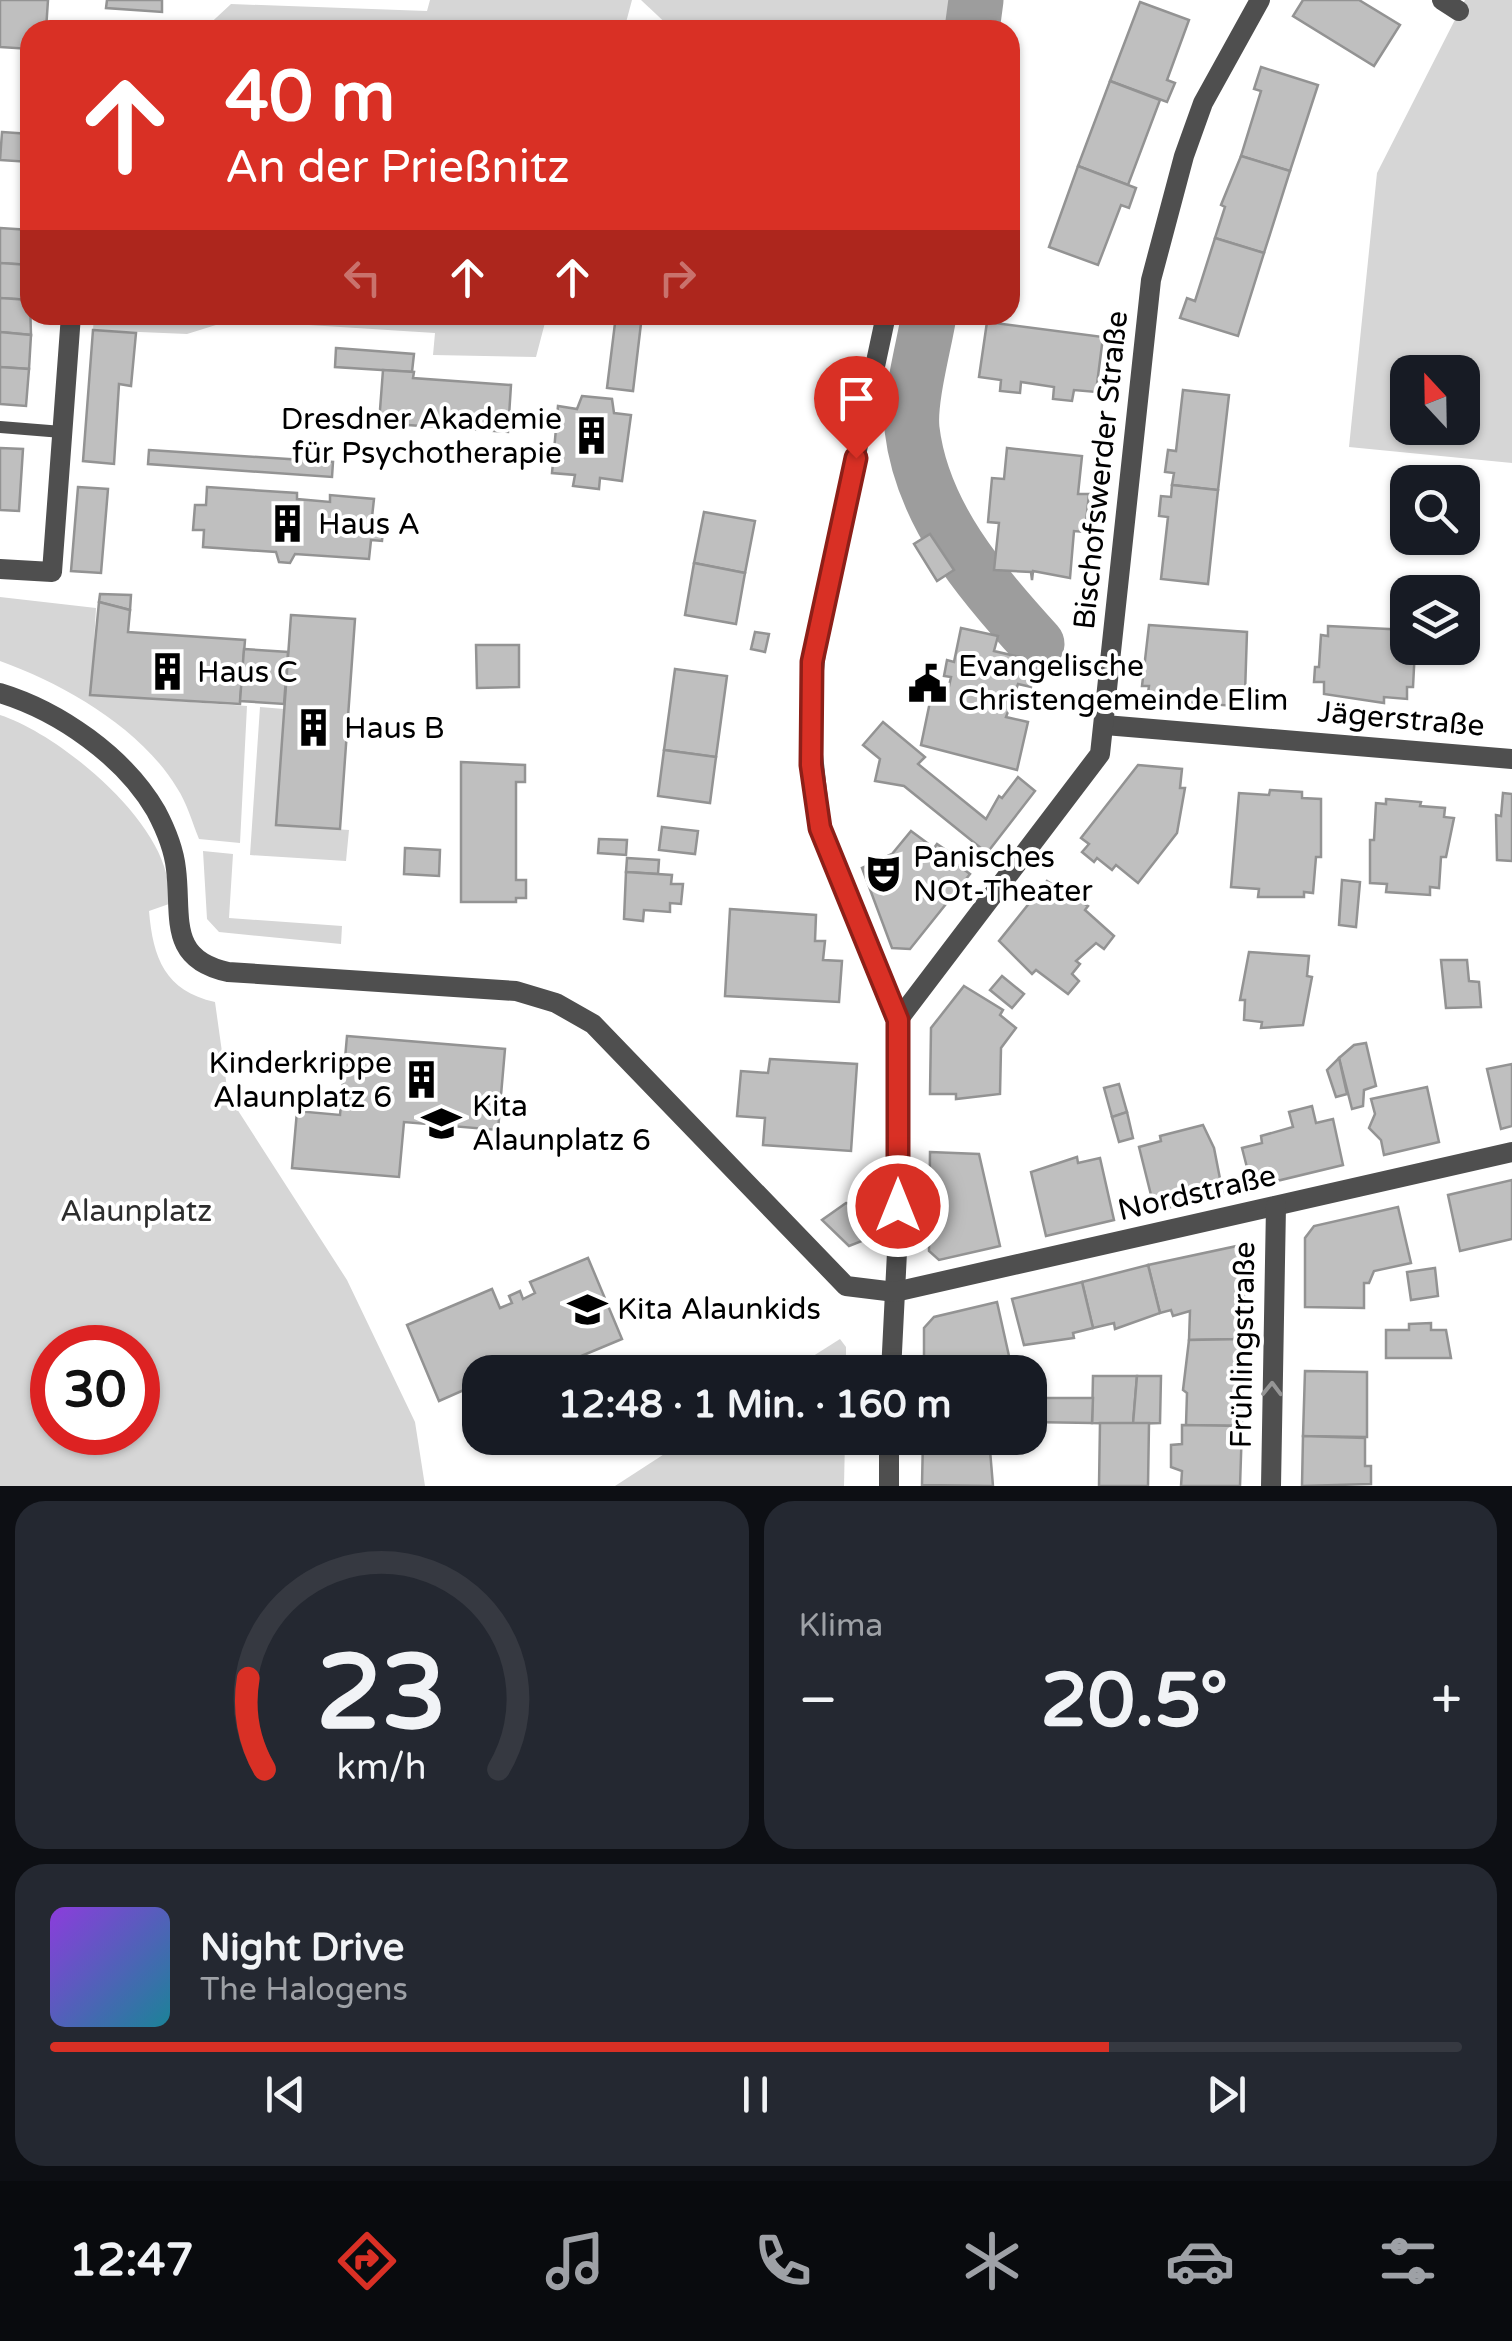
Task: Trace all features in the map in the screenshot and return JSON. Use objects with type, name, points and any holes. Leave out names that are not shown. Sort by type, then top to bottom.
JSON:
[{"type":"street","name":"Bischofswerder Straße","points":[[898,1020],[1100,754],[1151,280],[1184,156],[1203,104],[1260,0]]},
{"type":"street","points":[[0,569],[52,572],[70,325]]},
{"type":"street","points":[[884,325],[815,647],[809,718],[820,828],[898,1020],[892,1355]]},
{"type":"street","points":[[0,693],[29,702],[92,742],[155,809],[176,868],[178,931],[198,960],[228,972],[516,991],[556,1003],[593,1024],[846,1286],[895,1292]]},
{"type":"street","name":"Jägerstraße","points":[[1105,725],[1512,759]]},
{"type":"street","name":"Nordstraße","points":[[895,1292],[1512,1152]]},
{"type":"street","name":"Frühlingstraße","points":[[1270,1486],[1276,1206]]},
{"type":"street","points":[[888,1486],[889,1455]]},
{"type":"lane","points":[[0,427],[62,432]]},
{"type":"green space","points":[[430,0],[632,0],[627,20],[214,20],[231,4],[427,11]]},
{"type":"green space","points":[[641,0],[988,0],[985,20],[662,20]]},
{"type":"green space","points":[[1465,0],[1512,0],[1512,463],[1349,447],[1377,173]]},
{"type":"green space","points":[[93,325],[216,325],[187,334],[93,330]]},
{"type":"green space","points":[[310,325],[544,325],[536,357],[433,355],[435,333]]},
{"type":"green space","points":[[0,597],[96,608],[91,695],[247,706],[240,843],[199,839],[181,794],[143,746],[75,695],[0,661]]},
{"type":"green space","points":[[260,707],[284,709],[276,825],[349,830],[346,861],[250,855]]},
{"type":"green space","name":"Alaunplatz","points":[[0,715],[48,739],[99,778],[142,825],[157,849],[167,877],[169,904],[149,911],[158,958],[184,990],[215,1002],[228,1095],[347,1280],[415,1422],[425,1486],[0,1486]]},
{"type":"green space","points":[[203,851],[233,854],[229,918],[342,926],[341,944],[219,932],[207,919]]},
{"type":"green space","points":[[840,1339],[846,1347],[846,1355],[815,1355]]},
{"type":"green space","points":[[663,1455],[845,1455],[844,1486],[615,1486]]},
{"type":"building","points":[[0,0],[48,0],[47,20],[20,20],[20,48],[0,47]]},
{"type":"building","points":[[107,0],[162,0],[162,12],[106,8]]},
{"type":"building","points":[[1303,0],[1359,0],[1400,25],[1374,66],[1293,16]]},
{"type":"building","points":[[1140,2],[1189,20],[1167,80],[1175,83],[1167,102],[1110,81]]},
{"type":"building","points":[[1261,67],[1318,85],[1290,171],[1241,156],[1261,91],[1254,89]]},
{"type":"building","points":[[1110,81],[1160,100],[1128,185],[1078,166]]},
{"type":"building","points":[[2,132],[20,133],[20,161],[0,160]]},
{"type":"building","points":[[1241,156],[1290,171],[1264,253],[1215,238],[1225,207],[1221,205]]},
{"type":"building","points":[[1078,166],[1136,188],[1129,208],[1121,205],[1098,265],[1049,247]]},
{"type":"building","points":[[0,228],[20,229],[20,264],[0,263]]},
{"type":"building","points":[[1215,238],[1264,253],[1238,336],[1180,318],[1187,298],[1195,301]]},
{"type":"building","points":[[0,263],[20,264],[20,299],[0,298]]},
{"type":"building","points":[[0,298],[20,299],[20,325],[31,325],[31,335],[0,332]]},
{"type":"building","points":[[615,325],[641,325],[633,391],[607,388]]},
{"type":"building","points":[[987,325],[1103,337],[1096,392],[1074,390],[1072,401],[1053,399],[1054,387],[1021,382],[1020,393],[1000,391],[1001,380],[979,377]]},
{"type":"building","points":[[93,330],[136,333],[131,386],[119,384],[114,464],[83,461]]},
{"type":"building","points":[[0,332],[31,335],[29,369],[0,367]]},
{"type":"building","points":[[336,348],[414,354],[412,372],[335,367]]},
{"type":"building","points":[[0,367],[29,369],[26,406],[0,404]]},
{"type":"building","points":[[383,370],[414,372],[413,378],[511,385],[508,432],[379,423]]},
{"type":"building","points":[[1183,390],[1229,395],[1218,490],[1172,485],[1174,473],[1165,472],[1168,450],[1176,451]]},
{"type":"building","name":"Dresdner Akademie für Psychotherapie","points":[[582,396],[612,399],[614,413],[631,415],[622,481],[600,478],[599,489],[573,486],[575,475],[552,473],[558,406],[577,409]]},
{"type":"building","points":[[0,448],[23,449],[19,511],[0,510]]},
{"type":"building","points":[[1007,448],[1082,456],[1078,494],[1089,494],[1085,532],[1074,531],[1070,578],[1033,571],[1032,580],[1031,572],[994,570],[999,523],[988,522],[992,478],[1004,479]]},
{"type":"building","points":[[149,450],[333,462],[332,477],[148,464]]},
{"type":"building","points":[[1172,485],[1218,490],[1208,584],[1161,579],[1168,517],[1159,516],[1161,496],[1171,497]]},
{"type":"building","points":[[78,487],[108,489],[101,573],[71,571]]},
{"type":"building","name":"Haus A","points":[[207,487],[297,493],[297,499],[330,502],[330,495],[374,499],[372,517],[384,518],[382,541],[371,540],[369,559],[295,554],[290,563],[279,562],[276,552],[203,547],[204,530],[193,530],[195,505],[206,505]]},
{"type":"building","points":[[704,512],[755,521],[745,573],[694,563]]},
{"type":"building","points":[[930,534],[954,570],[937,581],[914,544]]},
{"type":"building","points":[[694,563],[745,573],[736,624],[685,615]]},
{"type":"building","points":[[100,594],[131,595],[130,610],[99,602]]},
{"type":"building","name":"Haus C","points":[[99,602],[130,610],[128,632],[245,640],[240,704],[90,695]]},
{"type":"building","name":"Haus B","points":[[291,615],[355,619],[340,829],[276,825]]},
{"type":"building","points":[[1149,625],[1247,632],[1245,693],[1237,693],[1236,706],[1147,700],[1149,686],[1142,686]]},
{"type":"building","points":[[1328,626],[1390,629],[1390,665],[1414,665],[1413,687],[1407,687],[1407,699],[1384,697],[1384,703],[1324,694],[1324,682],[1314,682],[1315,667],[1319,667],[1321,635],[1328,636]]},
{"type":"building","points":[[961,628],[998,636],[994,651],[1024,658],[1021,668],[1034,672],[1031,687],[1018,684],[1006,717],[1028,722],[1017,770],[921,745],[931,697],[946,700],[951,677],[944,676],[947,660],[954,662]]},
{"type":"building","points":[[755,632],[769,634],[765,652],[751,649]]},
{"type":"building","points":[[476,645],[519,645],[519,687],[477,688]]},
{"type":"building","points":[[244,649],[288,652],[284,704],[240,701]]},
{"type":"building","points":[[675,669],[727,676],[716,757],[664,750]]},
{"type":"building","points":[[883,722],[925,757],[918,764],[986,819],[999,796],[1002,798],[1018,777],[1035,791],[987,853],[904,786],[875,781],[880,759],[863,745]]},
{"type":"building","points":[[664,750],[716,757],[710,803],[658,796]]},
{"type":"building","points":[[461,762],[525,765],[525,782],[516,782],[516,880],[526,880],[526,898],[516,898],[516,902],[461,902]]},
{"type":"building","points":[[1138,765],[1182,769],[1180,788],[1185,788],[1177,833],[1138,883],[1116,865],[1112,870],[1097,858],[1094,862],[1082,852],[1089,844],[1081,838]]},
{"type":"building","points":[[1270,790],[1302,792],[1302,798],[1321,799],[1321,857],[1316,857],[1313,893],[1304,892],[1304,897],[1258,897],[1259,889],[1231,887],[1239,793],[1269,795]]},
{"type":"building","points":[[1503,793],[1512,794],[1512,861],[1497,860],[1496,815],[1501,816]]},
{"type":"building","points":[[1386,799],[1445,808],[1444,817],[1454,818],[1446,857],[1441,857],[1439,888],[1430,887],[1430,895],[1386,892],[1387,884],[1370,883],[1370,840],[1374,840],[1376,803],[1386,804]]},
{"type":"building","points":[[662,827],[698,831],[695,854],[659,850]]},
{"type":"building","points":[[911,831],[934,848],[937,844],[946,850],[943,854],[970,874],[910,949],[892,948],[862,868],[892,854]]},
{"type":"building","points":[[599,839],[627,840],[626,855],[598,853]]},
{"type":"building","points":[[405,848],[440,850],[439,876],[404,874]]},
{"type":"building","points":[[627,858],[659,860],[658,874],[626,872]]},
{"type":"building","points":[[626,872],[672,875],[671,884],[683,884],[681,904],[670,903],[670,912],[644,910],[643,921],[624,919]]},
{"type":"building","points":[[1342,880],[1360,882],[1356,927],[1339,925]]},
{"type":"building","points":[[1047,881],[1088,906],[1085,910],[1114,936],[1104,949],[1096,943],[1076,961],[1080,964],[1072,974],[1079,981],[1068,994],[1036,970],[1032,974],[999,941]]},
{"type":"building","points":[[730,909],[816,915],[815,941],[825,941],[823,960],[842,961],[839,1002],[725,996]]},
{"type":"building","points":[[1249,952],[1309,956],[1307,976],[1312,977],[1303,1025],[1261,1028],[1262,1022],[1244,1020],[1245,1000],[1240,1000]]},
{"type":"building","points":[[1441,960],[1467,960],[1469,981],[1479,982],[1481,1007],[1446,1008]]},
{"type":"building","points":[[1002,976],[1024,994],[1012,1008],[990,990]]},
{"type":"building","points":[[964,986],[1003,1010],[1000,1015],[1016,1028],[1001,1048],[1000,1094],[956,1099],[956,1094],[930,1094],[931,1028]]},
{"type":"building","name":"Kinderkrippe Alaunplatz 6","points":[[347,1036],[505,1049],[498,1130],[404,1122],[399,1177],[292,1168],[297,1111],[340,1115]]},
{"type":"building","points":[[1366,1043],[1376,1086],[1364,1090],[1363,1106],[1352,1109],[1339,1058],[1354,1045]]},
{"type":"building","points":[[1339,1058],[1347,1094],[1336,1097],[1327,1070]]},
{"type":"building","points":[[770,1059],[857,1064],[851,1151],[763,1145],[765,1118],[737,1116],[741,1071],[768,1073]]},
{"type":"building","points":[[1512,1064],[1512,1126],[1501,1129],[1487,1069]]},
{"type":"building","points":[[1119,1084],[1127,1112],[1112,1117],[1104,1088]]},
{"type":"building","points":[[1427,1087],[1439,1142],[1384,1155],[1381,1140],[1369,1128],[1375,1114],[1371,1099]]},
{"type":"building","points":[[1312,1106],[1316,1123],[1333,1119],[1343,1165],[1252,1187],[1242,1148],[1262,1143],[1261,1136],[1293,1127],[1289,1112]]},
{"type":"building","points":[[1127,1112],[1133,1138],[1119,1142],[1112,1117]]},
{"type":"building","points":[[1203,1125],[1214,1148],[1223,1194],[1155,1211],[1139,1147],[1161,1141],[1160,1136]]},
{"type":"building","points":[[930,1152],[979,1154],[1000,1246],[939,1260],[929,1251]]},
{"type":"building","points":[[1077,1157],[1078,1163],[1100,1158],[1114,1220],[1046,1236],[1031,1172]]},
{"type":"building","points":[[1512,1180],[1512,1239],[1460,1251],[1448,1195]]},
{"type":"building","points":[[846,1203],[862,1205],[862,1241],[849,1246],[822,1220]]},
{"type":"building","points":[[1398,1207],[1411,1263],[1374,1271],[1369,1283],[1364,1283],[1364,1308],[1305,1307],[1305,1238],[1314,1226]]},
{"type":"building","points":[[1237,1246],[1245,1256],[1243,1339],[1189,1340],[1190,1311],[1173,1316],[1171,1310],[1160,1313],[1148,1265]]},
{"type":"building","points":[[588,1258],[622,1339],[584,1355],[462,1355],[462,1391],[439,1401],[407,1325],[492,1289],[500,1308],[512,1303],[509,1296],[520,1291],[523,1299],[535,1293],[530,1282]]},
{"type":"building","points":[[1148,1265],[1160,1313],[1115,1329],[1114,1323],[1093,1328],[1082,1282]]},
{"type":"building","points":[[1435,1268],[1438,1296],[1411,1300],[1407,1272]]},
{"type":"building","points":[[1082,1282],[1093,1328],[1073,1333],[1074,1338],[1024,1345],[1012,1299]]},
{"type":"building","points":[[997,1302],[1009,1355],[924,1355],[924,1328],[934,1317]]},
{"type":"building","points":[[1431,1323],[1431,1330],[1446,1330],[1451,1358],[1386,1358],[1386,1330],[1409,1330],[1409,1324]]},
{"type":"building","points":[[1243,1339],[1242,1426],[1186,1425],[1187,1393],[1183,1390],[1189,1340]]},
{"type":"building","points":[[1305,1371],[1367,1372],[1367,1437],[1303,1436]]},
{"type":"building","points":[[1093,1376],[1137,1376],[1133,1424],[1092,1423]]},
{"type":"building","points":[[1137,1376],[1161,1376],[1160,1423],[1133,1424]]},
{"type":"building","points":[[1047,1398],[1093,1398],[1092,1423],[1047,1422]]},
{"type":"building","points":[[1100,1423],[1149,1423],[1148,1486],[1099,1486]]},
{"type":"building","points":[[1182,1425],[1242,1426],[1240,1486],[1181,1486],[1182,1471],[1171,1467],[1171,1445],[1182,1444]]},
{"type":"building","points":[[1303,1436],[1365,1438],[1365,1466],[1371,1466],[1371,1484],[1302,1486]]},
{"type":"building","points":[[923,1455],[990,1455],[993,1486],[922,1485]]},
{"type":"waterway","points":[[973,20],[976,0]]},
{"type":"waterway","points":[[927,325],[912,429],[928,490],[975,572],[1037,644]]},
{"type":"place","name":"Dresdner Akademie für Psychotherapie","points":[[592,436]]},
{"type":"place","name":"Haus A","points":[[288,524]]},
{"type":"place","name":"Haus C","points":[[167,672]]},
{"type":"place","name":"Evangelische Christengemeinde Elim","points":[[928,683]]},
{"type":"place","name":"Haus B","points":[[314,728]]},
{"type":"place","name":"Panisches NOt-Theater","points":[[883,874]]},
{"type":"place","name":"Kinderkrippe Alaunplatz 6","points":[[422,1080]]},
{"type":"place","name":"Kita Alaunplatz 6","points":[[442,1123]]},
{"type":"place","name":"Kita Alaunkids","points":[[587,1309]]},
{"type":"route","points":[[856,458],[812,662],[811,765],[820,828],[898,1020],[898,1206]]}]
